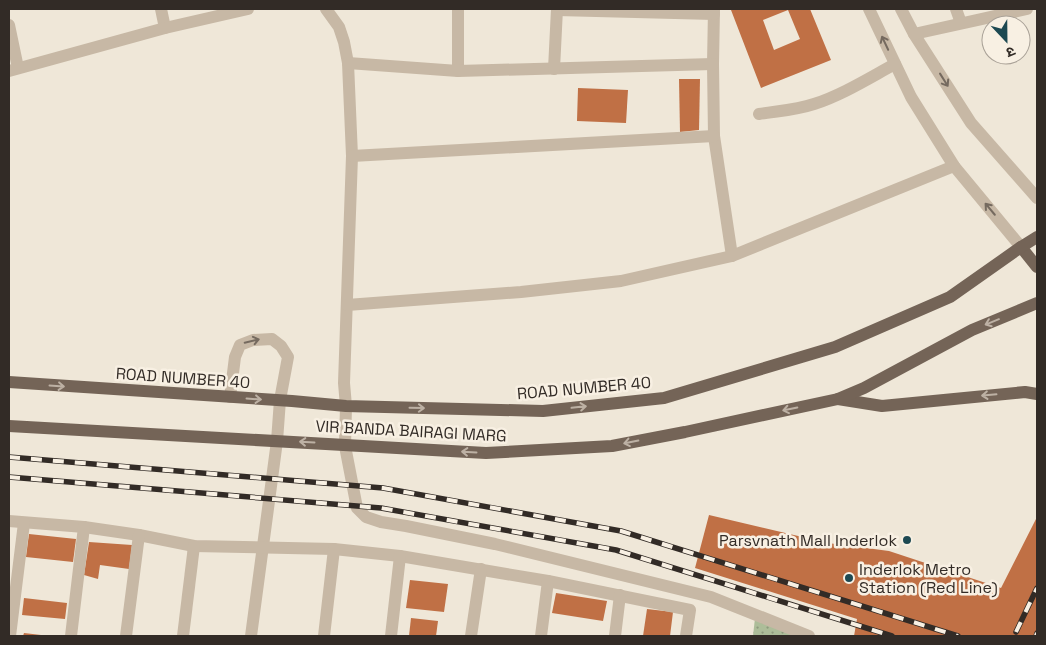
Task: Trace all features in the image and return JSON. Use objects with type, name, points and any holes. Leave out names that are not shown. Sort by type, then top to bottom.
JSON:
[{"type":"main road","name":"ROAD NUMBER 40","points":[[9,382],[346,406],[543,411],[664,398],[835,347],[950,297],[1037,237]]},
{"type":"main road","points":[[1021,247],[1037,267]]},
{"type":"main road","points":[[838,399],[864,388],[972,330],[1037,303]]},
{"type":"main road","points":[[838,399],[882,406],[1025,392],[1037,394]]},
{"type":"main road","name":"VIR BANDA BAIRAGI MARG","points":[[9,426],[486,453],[612,446],[838,399]]},
{"type":"street","points":[[161,9],[165,28]]},
{"type":"street","points":[[9,25],[13,70],[165,28],[248,9]]},
{"type":"street","points":[[458,9],[458,71]]},
{"type":"street","points":[[554,69],[557,9],[714,11],[714,136],[732,256]]},
{"type":"street","points":[[869,9],[911,97],[954,166],[1021,247]]},
{"type":"street","points":[[901,9],[914,34],[971,123],[1037,198]]},
{"type":"street","points":[[956,9],[961,23]]},
{"type":"street","points":[[914,34],[1027,9]]},
{"type":"street","points":[[334,12],[344,42],[348,63],[352,156],[344,383],[346,406],[345,446],[357,508],[366,516],[381,522],[495,544],[711,597],[809,636]]},
{"type":"street","points":[[348,63],[458,71],[714,64]]},
{"type":"street","points":[[759,114],[804,107],[816,103],[841,93],[895,64]]},
{"type":"street","points":[[352,156],[714,136]]},
{"type":"street","points":[[346,305],[521,292],[621,281],[732,256],[954,166]]},
{"type":"street","points":[[230,397],[235,357],[240,345],[253,340],[272,339],[282,346],[288,357],[280,400],[277,441],[252,636]]},
{"type":"street","points":[[9,521],[84,527],[194,546],[334,548],[481,569],[690,610],[686,636]]},
{"type":"street","points":[[10,636],[24,523]]},
{"type":"street","points":[[71,636],[84,527]]},
{"type":"street","points":[[126,636],[139,535]]},
{"type":"street","points":[[183,636],[194,546]]},
{"type":"street","points":[[324,636],[334,548]]},
{"type":"street","points":[[390,636],[400,556]]},
{"type":"street","points":[[471,636],[481,569]]},
{"type":"street","points":[[541,636],[548,581]]},
{"type":"street","points":[[614,636],[620,595]]},
{"type":"green space","points":[[755,618],[802,636],[753,636]]},
{"type":"building","points":[[810,9],[831,60],[761,88],[731,10]],"holes":[[[788,10],[800,39],[774,50],[763,20]]]},
{"type":"building","points":[[679,79],[700,79],[699,130],[680,132]]},
{"type":"building","points":[[578,88],[628,90],[626,123],[577,121]]},
{"type":"building","name":"Inderlok Metro Station (Red Line)","points":[[709,515],[828,543],[889,551],[1001,588],[1037,517],[1037,636],[854,636],[857,619],[695,568]]},
{"type":"building","points":[[29,534],[76,539],[73,562],[26,557]]},
{"type":"building","points":[[89,542],[132,545],[129,569],[100,565],[98,579],[84,575]]},
{"type":"building","points":[[410,580],[448,584],[444,612],[406,608]]},
{"type":"building","points":[[556,593],[607,601],[603,621],[552,613]]},
{"type":"building","points":[[24,598],[67,603],[65,619],[22,615]]},
{"type":"building","points":[[647,609],[673,612],[670,636],[643,636]]},
{"type":"building","points":[[411,618],[438,621],[436,636],[409,636]]},
{"type":"building","points":[[24,633],[41,635],[41,636],[23,636]]},
{"type":"railway","points":[[9,457],[383,488],[621,531],[958,636]]},
{"type":"railway","points":[[9,477],[381,508],[616,550],[892,636]]},
{"type":"railway","points":[[1016,632],[1037,588]]},
{"type":"place","name":"Parsvnath Mall Inderlok","points":[[907,540]]},
{"type":"place","name":"Inderlok Metro Station (Red Line)","points":[[849,578]]}]
